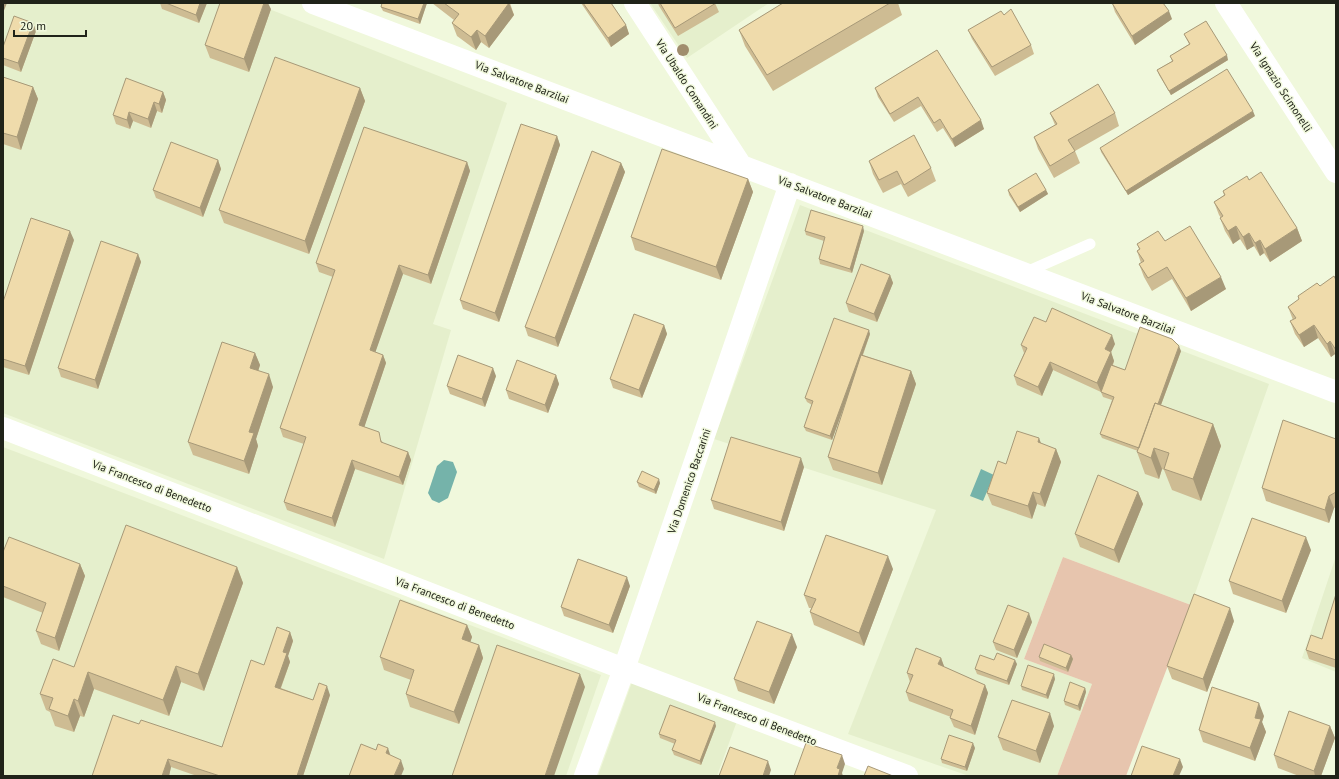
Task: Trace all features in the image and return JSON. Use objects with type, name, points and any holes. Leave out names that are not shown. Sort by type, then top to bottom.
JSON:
[{"type":"street","name":"Via Salvatore Barzilai","points":[[313,3],[740,164],[1336,392]]},
{"type":"street","name":"Via Ubaldo Comandini","points":[[634,3],[740,164]]},
{"type":"street","name":"Via Ignazio Scimonelli","points":[[1226,3],[1336,172]]},
{"type":"street","name":"Via Domenico Baccarini","points":[[585,776],[624,669],[790,184]]},
{"type":"street","name":"Via Francesco di Benedetto","points":[[3,428],[624,669],[907,776]]},
{"type":"lane","points":[[1023,273],[1090,244]]},
{"type":"shaded area","points":[[3,3],[254,3],[507,103],[433,324],[451,330],[384,559],[3,413]]},
{"type":"shaded area","points":[[650,3],[769,3],[687,58]]},
{"type":"shaded area","points":[[800,205],[1269,384],[1191,605],[1063,557],[1024,659],[1092,684],[1057,776],[969,776],[848,734],[936,510],[714,439]]},
{"type":"shaded area","points":[[3,447],[601,675],[566,776],[3,776]]},
{"type":"shaded area","points":[[1336,556],[1336,672],[1302,658]]},
{"type":"shaded area","points":[[1063,557],[1191,605],[1126,776],[1057,776],[1092,684],[1024,659]]},
{"type":"shaded area","points":[[632,682],[737,721],[717,776],[598,776]]},
{"type":"water","points":[[444,460],[453,462],[457,472],[448,498],[439,503],[432,500],[428,493],[437,466]]},
{"type":"water","points":[[981,469],[994,475],[983,501],[970,496]]},
{"type":"building","points":[[166,3],[200,3],[196,15]]},
{"type":"building","points":[[220,3],[264,3],[244,59],[205,45]]},
{"type":"building","points":[[382,3],[424,3],[418,19],[381,7]]},
{"type":"building","points":[[444,3],[509,3],[485,36],[477,30],[471,37],[452,23],[459,14]]},
{"type":"building","points":[[583,3],[611,3],[626,25],[608,38]]},
{"type":"building","points":[[660,3],[716,3],[675,28]]},
{"type":"building","points":[[783,3],[890,3],[767,75],[739,30]]},
{"type":"building","points":[[1112,3],[1163,3],[1169,11],[1132,36]]},
{"type":"building","points":[[1011,9],[1031,45],[992,67],[968,30],[1001,11],[1004,15]]},
{"type":"building","points":[[14,16],[33,23],[18,63],[3,58],[3,47]]},
{"type":"building","points":[[1206,21],[1227,55],[1169,91],[1157,70],[1173,61],[1170,56],[1190,44],[1184,34]]},
{"type":"building","points":[[937,50],[981,120],[952,139],[940,119],[934,123],[918,97],[890,114],[875,88]]},
{"type":"building","points":[[275,57],[360,88],[305,241],[219,210]]},
{"type":"building","points":[[1227,69],[1253,111],[1126,191],[1100,148]]},
{"type":"building","points":[[3,77],[33,87],[17,137],[3,133]]},
{"type":"building","points":[[126,78],[163,92],[159,104],[154,102],[148,119],[129,112],[127,120],[113,115]]},
{"type":"building","points":[[1098,84],[1115,113],[1068,140],[1075,151],[1050,166],[1034,137],[1057,124],[1050,113]]},
{"type":"building","points":[[521,124],[557,136],[495,313],[460,300]]},
{"type":"building","points":[[364,127],[467,162],[428,275],[399,265],[370,350],[383,355],[359,425],[379,432],[381,442],[408,452],[399,477],[352,460],[332,518],[284,502],[306,437],[280,428],[335,270],[316,263]]},
{"type":"building","points":[[914,135],[931,168],[904,185],[897,171],[879,180],[869,161]]},
{"type":"building","points":[[171,142],[218,160],[200,208],[153,190]]},
{"type":"building","points":[[662,149],[748,179],[716,267],[631,237]]},
{"type":"building","points":[[592,151],[621,163],[555,338],[525,327]]},
{"type":"building","points":[[1261,172],[1297,228],[1265,249],[1260,240],[1255,243],[1249,233],[1243,237],[1236,226],[1228,231],[1220,218],[1223,216],[1214,202],[1225,195],[1223,191],[1247,176],[1249,180]]},
{"type":"building","points":[[1036,173],[1046,190],[1018,207],[1008,190]]},
{"type":"building","points":[[811,210],[863,226],[850,269],[819,259],[825,237],[805,231]]},
{"type":"building","points":[[31,218],[70,231],[25,366],[3,359],[3,302]]},
{"type":"building","points":[[1190,226],[1221,277],[1186,298],[1167,267],[1148,278],[1139,264],[1144,261],[1137,251],[1140,249],[1137,244],[1158,231],[1165,241]]},
{"type":"building","points":[[101,241],[138,254],[95,380],[58,368]]},
{"type":"building","points":[[861,264],[890,275],[874,314],[846,303]]},
{"type":"building","points":[[1334,276],[1336,280],[1336,350],[1330,341],[1327,344],[1314,325],[1299,335],[1290,321],[1296,318],[1288,307],[1299,299],[1298,296],[1317,283],[1320,286]]},
{"type":"building","points":[[1052,308],[1112,335],[1105,349],[1111,352],[1097,383],[1050,362],[1038,387],[1014,376],[1027,348],[1021,345],[1034,317],[1046,322]]},
{"type":"building","points":[[634,314],[664,325],[639,390],[610,379]]},
{"type":"building","points":[[834,318],[869,330],[830,436],[804,427],[813,401],[805,398]]},
{"type":"building","points":[[1140,327],[1172,339],[1179,346],[1158,404],[1155,403],[1139,448],[1100,434],[1114,397],[1101,392],[1111,365],[1125,370]]},
{"type":"building","points":[[222,342],[255,353],[250,368],[269,374],[249,432],[254,433],[244,461],[188,442]]},
{"type":"building","points":[[458,355],[493,368],[482,399],[447,386]]},
{"type":"building","points":[[861,355],[911,371],[878,473],[828,457]]},
{"type":"building","points":[[517,360],[556,375],[545,405],[506,390]]},
{"type":"building","points":[[1155,403],[1213,424],[1193,479],[1164,469],[1169,453],[1154,448],[1151,458],[1137,452]]},
{"type":"building","points":[[1283,420],[1336,439],[1336,492],[1329,496],[1325,510],[1262,488]]},
{"type":"building","points":[[1017,431],[1039,438],[1038,442],[1056,449],[1040,494],[1033,492],[1028,506],[987,493],[998,461],[1006,464]]},
{"type":"building","points":[[731,437],[801,458],[781,522],[711,500]]},
{"type":"building","points":[[642,471],[659,479],[654,490],[637,482]]},
{"type":"building","points":[[1098,475],[1138,492],[1114,550],[1075,534]]},
{"type":"building","points":[[1252,518],[1306,537],[1282,601],[1229,581]]},
{"type":"building","points":[[126,525],[237,567],[198,674],[176,666],[163,700],[88,672],[78,701],[74,699],[68,716],[49,709],[53,698],[40,694],[53,659],[74,667]]},
{"type":"building","points":[[826,535],[888,556],[859,633],[810,612],[816,599],[804,595]]},
{"type":"building","points":[[9,537],[80,564],[55,638],[36,631],[46,603],[3,586],[3,552]]},
{"type":"building","points":[[578,559],[627,577],[609,625],[561,607]]},
{"type":"building","points":[[1194,594],[1230,608],[1203,679],[1167,666]]},
{"type":"building","points":[[1336,594],[1336,660],[1306,650],[1311,635],[1322,639]]},
{"type":"building","points":[[400,600],[467,625],[462,639],[479,645],[454,712],[406,694],[414,670],[380,657]]},
{"type":"building","points":[[1008,605],[1029,613],[1014,650],[993,642]]},
{"type":"building","points":[[757,621],[792,634],[769,692],[734,679]]},
{"type":"building","points":[[277,627],[290,632],[283,652],[287,653],[275,687],[313,700],[319,683],[327,686],[297,776],[220,776],[168,759],[162,776],[92,776],[113,715],[139,724],[141,720],[222,747],[251,660],[264,665]]},
{"type":"building","points":[[1044,644],[1071,655],[1066,668],[1039,657]]},
{"type":"building","points":[[497,645],[580,674],[545,776],[452,776]]},
{"type":"building","points":[[916,648],[941,658],[938,664],[985,685],[971,726],[950,718],[953,710],[906,692],[913,675],[907,673]]},
{"type":"building","points":[[997,653],[1015,660],[1007,681],[975,669],[980,655],[994,660]]},
{"type":"building","points":[[1028,665],[1054,674],[1046,695],[1021,686]]},
{"type":"building","points":[[1070,682],[1085,688],[1078,706],[1064,701]]},
{"type":"building","points":[[1212,687],[1259,703],[1255,718],[1261,719],[1250,748],[1199,730]]},
{"type":"building","points":[[1012,700],[1050,713],[1036,751],[998,737]]},
{"type":"building","points":[[670,705],[715,722],[700,761],[672,750],[676,740],[659,734]]},
{"type":"building","points":[[1289,711],[1330,726],[1314,771],[1274,755]]},
{"type":"building","points":[[949,735],[973,743],[965,767],[941,759]]},
{"type":"building","points":[[806,743],[842,755],[837,768],[840,769],[838,776],[794,776]]},
{"type":"building","points":[[361,744],[376,750],[378,744],[388,748],[386,753],[401,760],[394,776],[349,776]]},
{"type":"building","points":[[1142,746],[1180,759],[1173,776],[1131,776]]},
{"type":"building","points":[[730,747],[768,761],[763,776],[719,776]]},
{"type":"building","points":[[868,766],[893,776],[864,776]]}]
